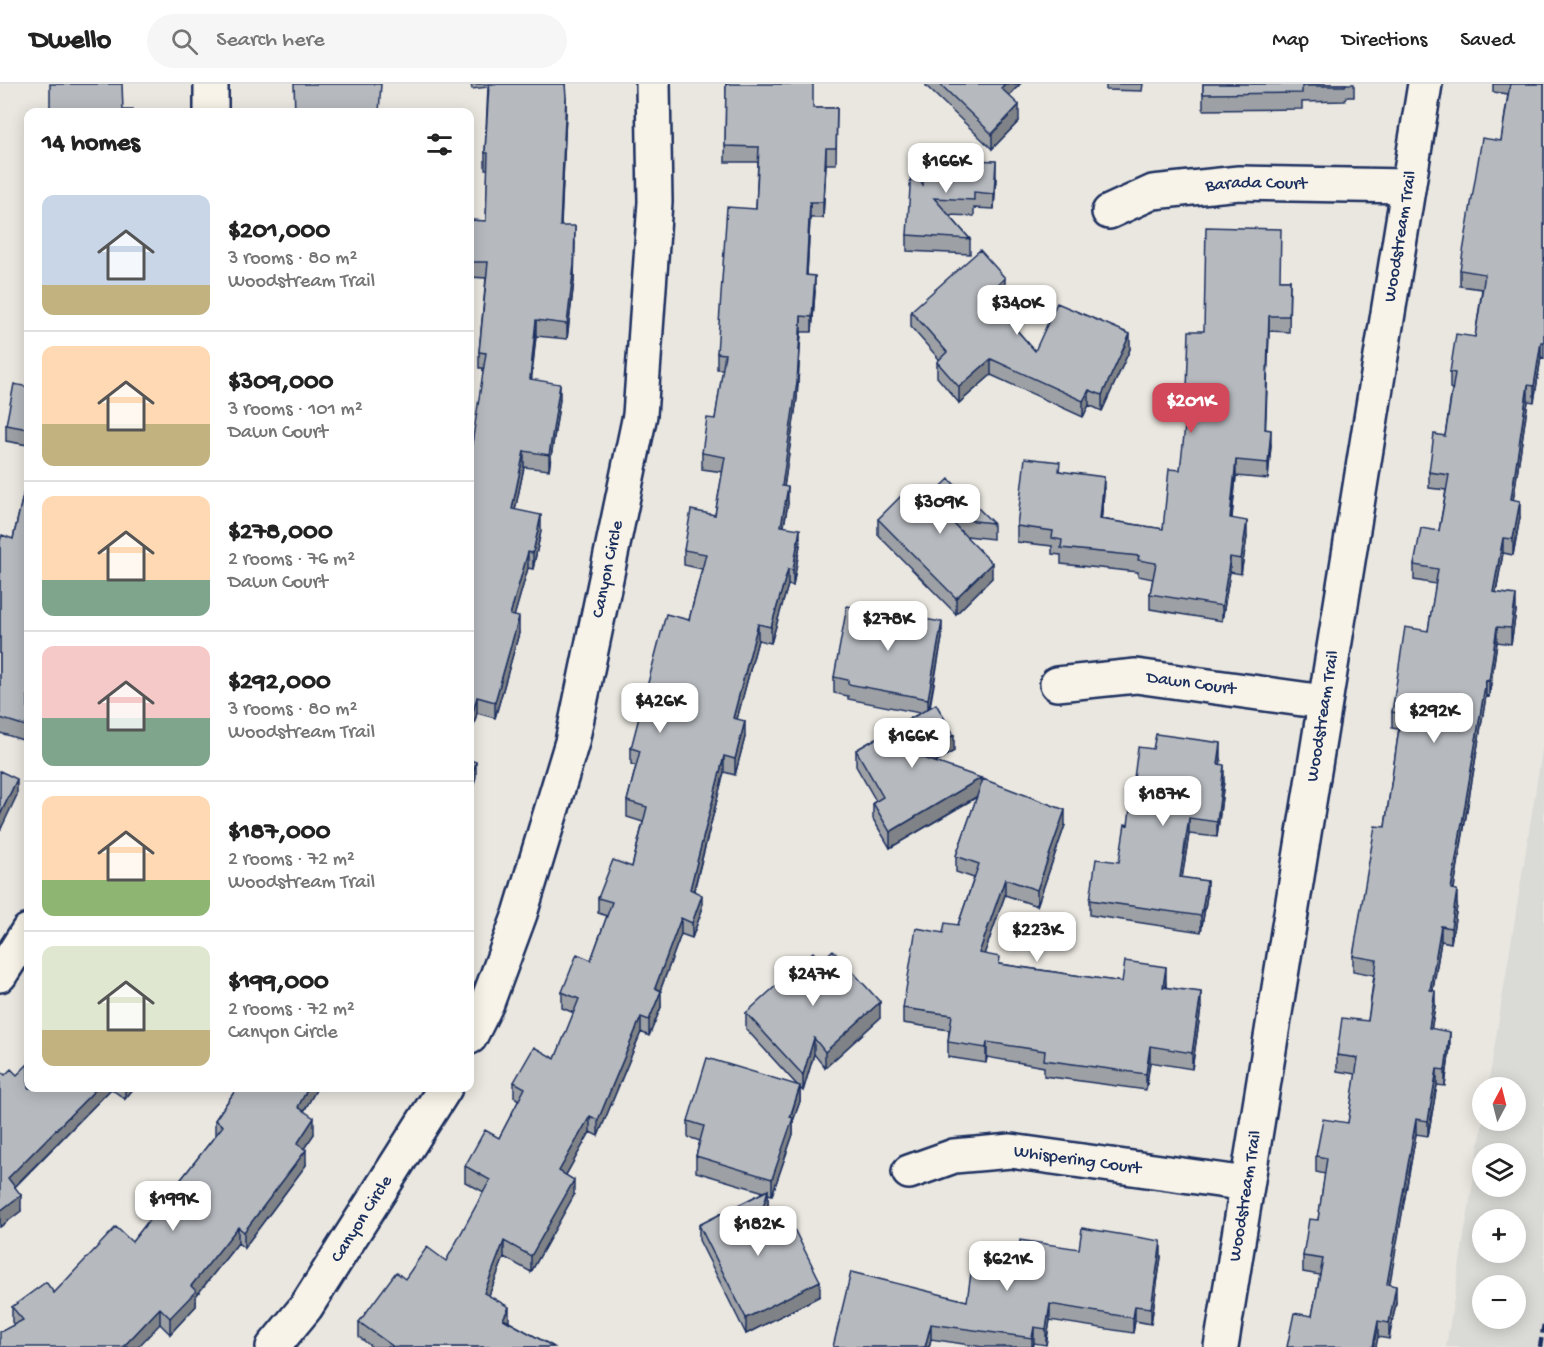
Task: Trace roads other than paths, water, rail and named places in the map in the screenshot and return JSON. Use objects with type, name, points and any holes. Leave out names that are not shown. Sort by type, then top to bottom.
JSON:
[{"type":"street","points":[[210,84],[211,108]]},
{"type":"street","name":"Canyon Circle","points":[[474,1029],[487,1003],[520,914],[572,742],[640,415],[655,202],[653,84]]},
{"type":"street","name":"Woodstream Trail","points":[[1221,1347],[1425,84]]},
{"type":"street","name":"Barada Court","points":[[1109,212],[1153,192],[1239,183],[1408,186]]},
{"type":"street","name":"Dawn Court","points":[[1057,684],[1136,676],[1324,702]]},
{"type":"street","points":[[0,975],[24,938]]},
{"type":"street","name":"Canyon Circle","points":[[273,1347],[306,1306],[441,1092]]},
{"type":"street","name":"Whispering Court","points":[[909,1172],[954,1156],[1011,1151],[1247,1184]]},
{"type":"railway","points":[[1540,1347],[1544,1324]]}]
